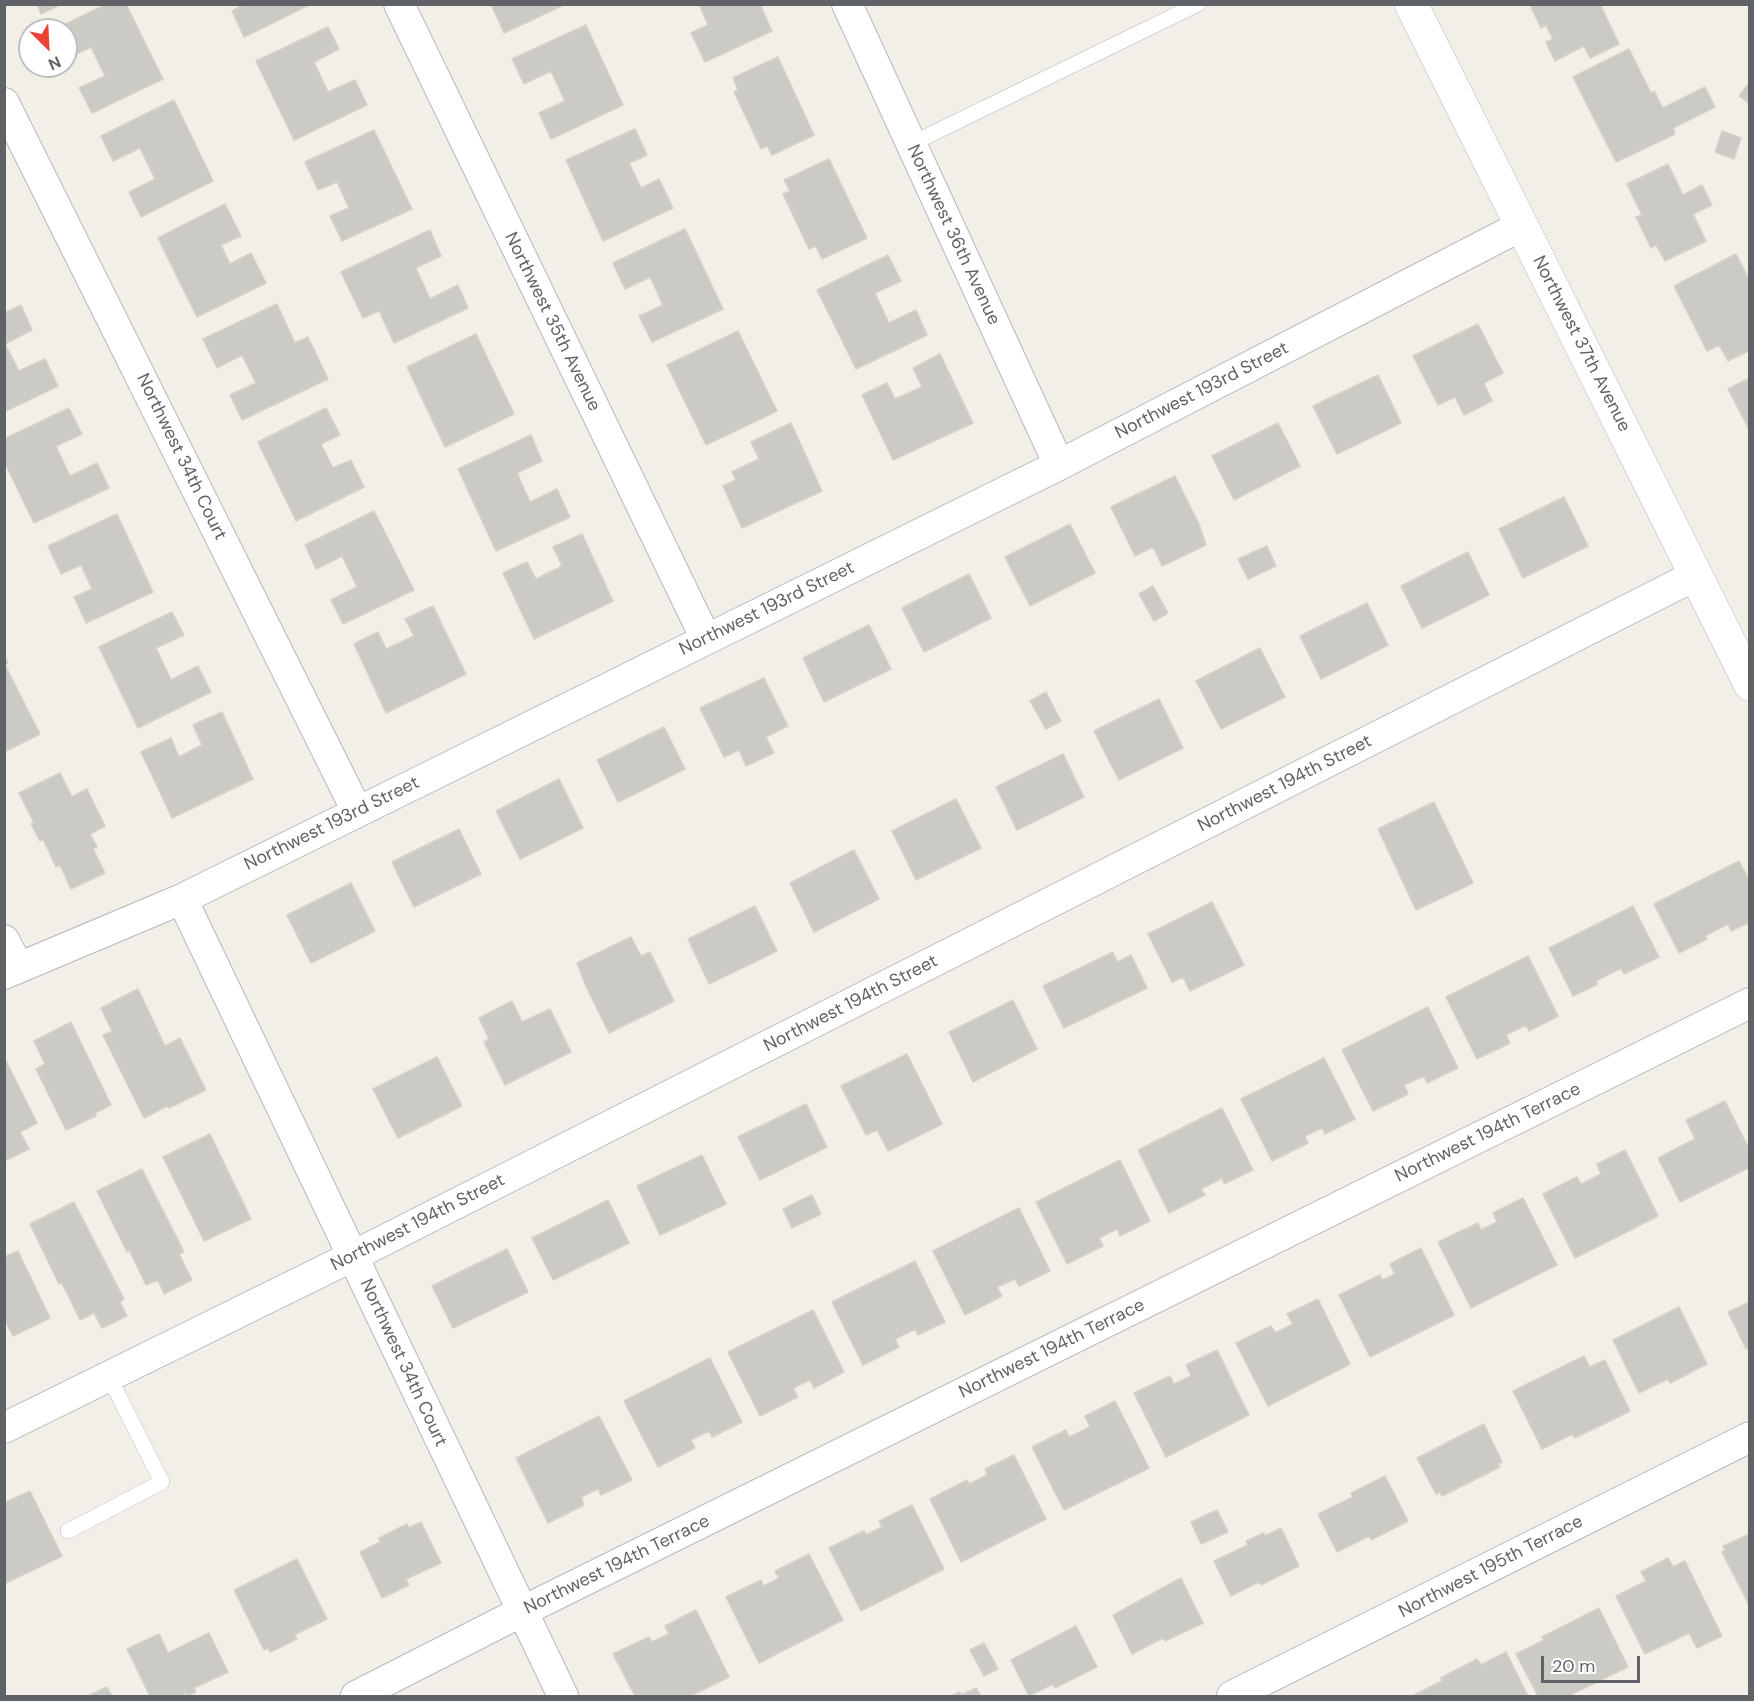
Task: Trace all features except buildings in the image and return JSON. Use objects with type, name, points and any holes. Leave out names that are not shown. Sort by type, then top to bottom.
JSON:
[{"type":"main road","name":"Northwest 37th Avenue","points":[[1411,4],[1749,684]]},
{"type":"street","name":"Northwest 35th Avenue","points":[[399,4],[706,639]]},
{"type":"street","name":"Northwest 36th Avenue","points":[[847,4],[1059,465]]},
{"type":"street","name":"Northwest 34th Court","points":[[4,103],[357,811]]},
{"type":"street","name":"Northwest 193rd Street","points":[[11,970],[182,899],[1059,465],[1521,226]]},
{"type":"street","name":"Northwest 194th Street","points":[[4,1428],[353,1256],[1696,575]]},
{"type":"street","name":"Northwest 34th Court","points":[[182,899],[563,1696]]},
{"type":"street","points":[[4,940],[11,970]]},
{"type":"street","name":"Northwest 194th Terrace","points":[[356,1696],[1749,1003]]},
{"type":"street","name":"Northwest 195th Terrace","points":[[1232,1696],[1749,1437]]},
{"type":"lane","points":[[911,144],[1198,4]]},
{"type":"lane","points":[[68,1531],[162,1482],[110,1377]]}]
